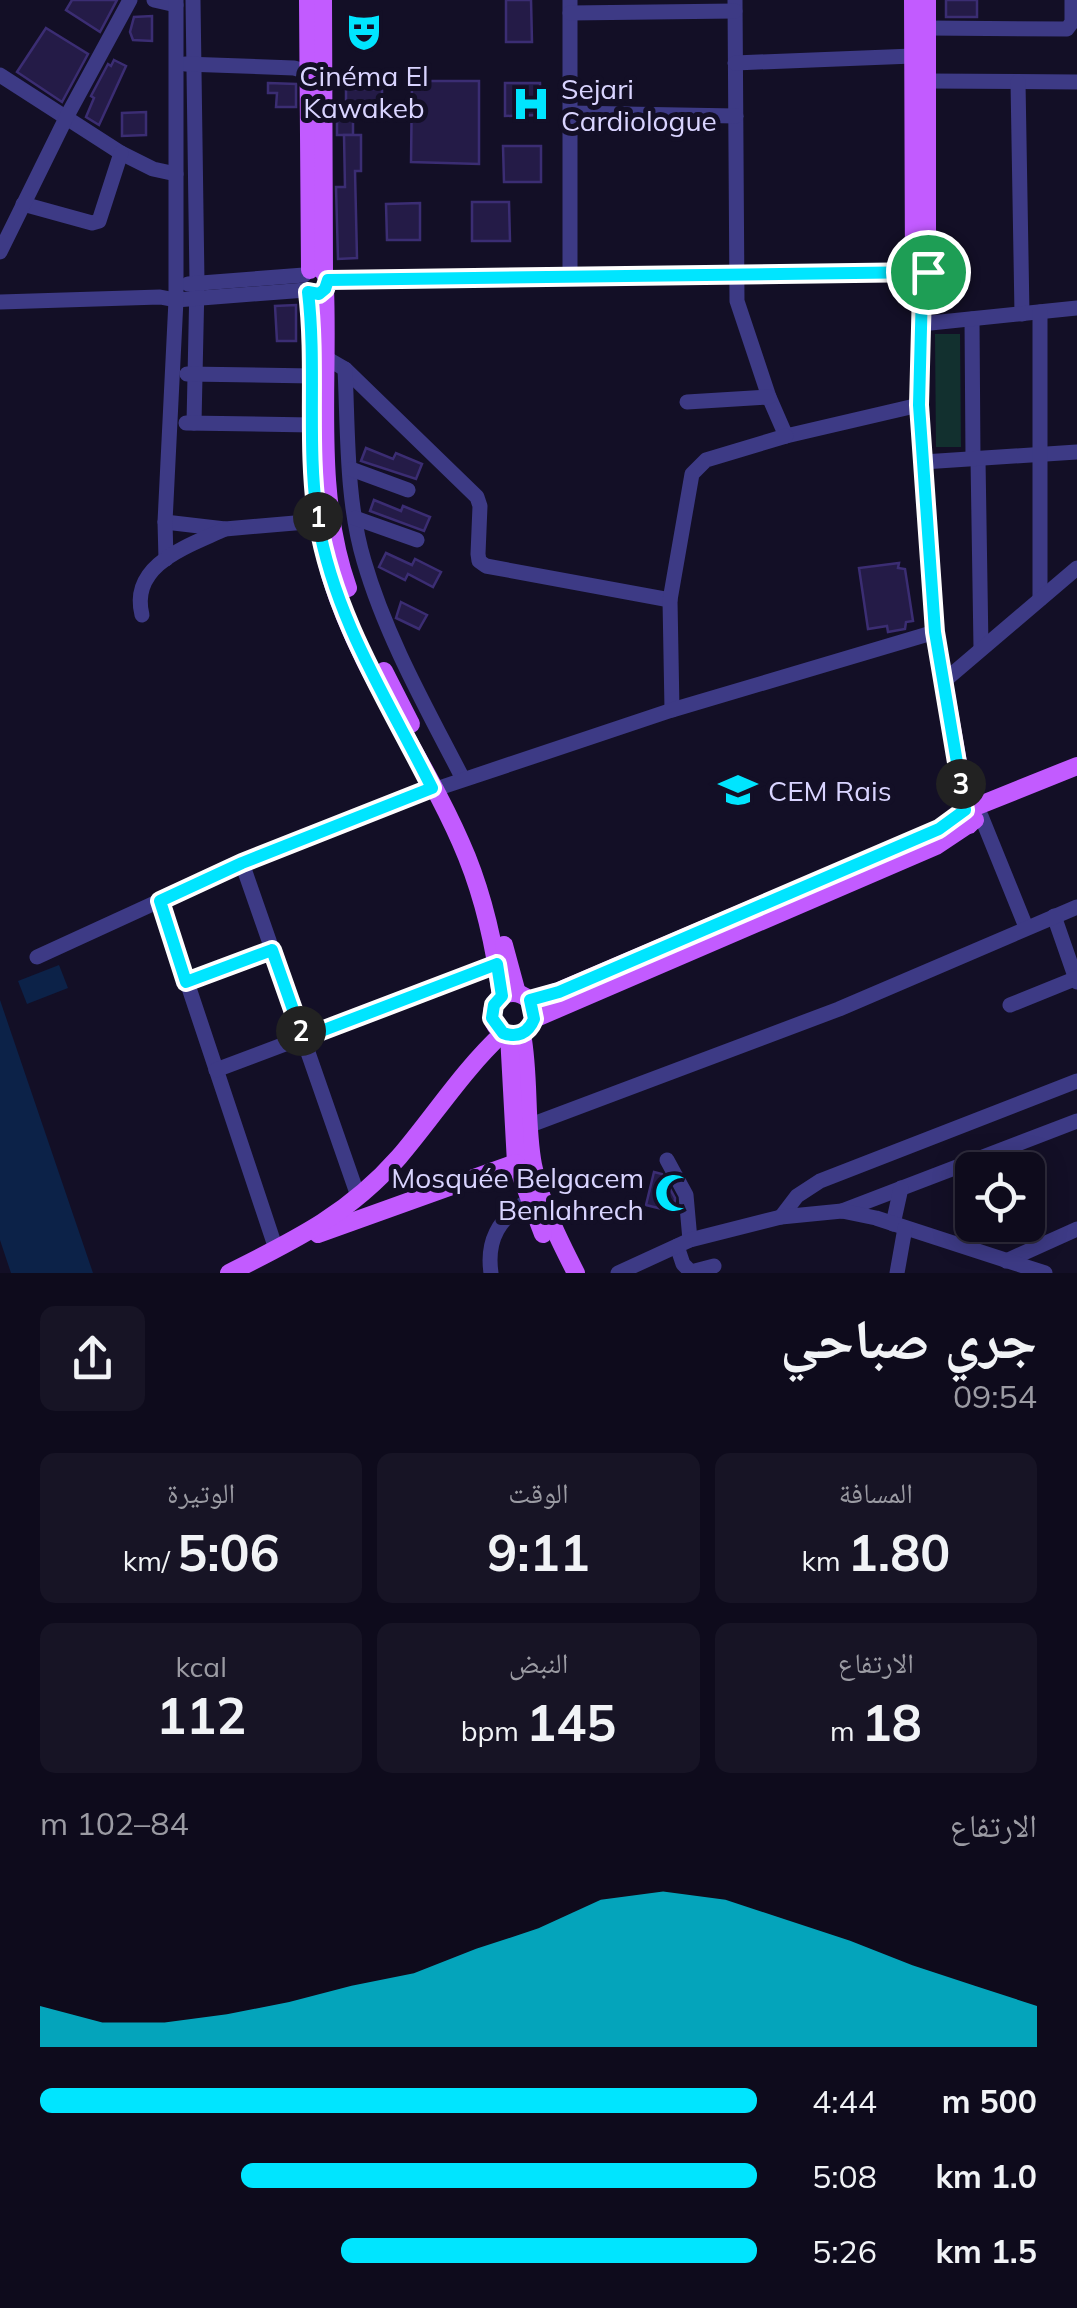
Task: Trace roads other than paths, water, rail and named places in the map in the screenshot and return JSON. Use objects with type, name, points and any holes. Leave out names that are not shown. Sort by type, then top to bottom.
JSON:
[{"type":"main road","points":[[308,0],[318,364],[330,519],[343,574],[372,646],[466,854],[510,1000]]},
{"type":"main road","points":[[312,68],[323,0]]},
{"type":"main road","points":[[913,0],[922,324],[919,405],[935,632],[972,817]]},
{"type":"main road","points":[[921,278],[927,0]]},
{"type":"main road","points":[[318,364],[312,425],[318,521],[332,580],[348,622],[491,894],[517,1030],[539,1191],[576,1273]]},
{"type":"main road","points":[[455,1086],[517,1030],[936,846],[972,817],[1077,766]]},
{"type":"main road","points":[[517,1030],[494,1024],[510,1000],[559,992],[939,829],[1077,778]]},
{"type":"main road","points":[[229,1273],[318,1228],[397,1159],[455,1086],[510,1000]]},
{"type":"main road","points":[[517,1030],[516,1164],[528,1201],[562,1273]]},
{"type":"main road","points":[[276,1250],[516,1164]]},
{"type":"street","points":[[0,252],[130,0]]},
{"type":"street","points":[[154,0],[176,2],[173,374],[166,559]]},
{"type":"street","points":[[194,0],[194,423]]},
{"type":"street","points":[[927,28],[1067,30],[1072,22],[1072,0]]},
{"type":"street","points":[[570,276],[570,6],[735,5],[735,276],[742,318],[786,436]]},
{"type":"street","points":[[735,63],[913,56]]},
{"type":"street","points":[[176,64],[312,68]]},
{"type":"street","points":[[0,76],[121,153],[152,169],[176,174]]},
{"type":"street","points":[[927,81],[1077,82]]},
{"type":"street","points":[[1018,82],[1022,314]]},
{"type":"street","points":[[570,113],[736,116]]},
{"type":"street","points":[[24,204],[99,222],[121,153]]},
{"type":"street","points":[[0,302],[171,294],[315,281],[570,276],[921,278]]},
{"type":"street","points":[[922,324],[1077,308]]},
{"type":"street","points":[[1040,312],[1040,599]]},
{"type":"street","points":[[972,319],[981,648]]},
{"type":"street","points":[[173,374],[318,364],[345,369],[476,497],[480,506],[480,562],[670,600]]},
{"type":"street","points":[[345,369],[355,518],[362,558],[381,614],[463,779]]},
{"type":"street","points":[[687,402],[768,396]]},
{"type":"street","points":[[672,710],[670,600],[692,474],[698,466],[786,436],[919,405]]},
{"type":"street","points":[[172,423],[312,425]]},
{"type":"street","points":[[924,462],[1077,452]]},
{"type":"street","points":[[352,469],[408,490]]},
{"type":"street","points":[[355,518],[417,540]]},
{"type":"street","points":[[165,522],[225,530],[318,521]]},
{"type":"street","points":[[142,614],[140,588],[144,578],[166,559],[225,530]]},
{"type":"street","points":[[943,682],[1077,568]]},
{"type":"street","points":[[36,957],[242,863],[437,787],[672,710],[935,632]]},
{"type":"street","points":[[972,817],[1026,927]]},
{"type":"street","points":[[242,863],[358,1196]]},
{"type":"street","points":[[160,901],[276,1250]]},
{"type":"street","points":[[528,1126],[838,1009],[1077,907]]},
{"type":"street","points":[[1010,1005],[1077,980],[1054,916]]},
{"type":"street","points":[[186,982],[272,950]]},
{"type":"street","points":[[216,1070],[497,964]]},
{"type":"street","points":[[781,1217],[798,1196],[820,1181],[1077,1081]]},
{"type":"street","points":[[618,1273],[683,1243],[781,1217],[842,1211],[1077,1121]]},
{"type":"street","points":[[667,1160],[686,1195],[683,1264],[692,1272],[714,1266]]},
{"type":"street","points":[[897,1273],[901,1188]]},
{"type":"street","points":[[491,1273],[490,1250],[502,1220],[528,1201]]},
{"type":"street","points":[[842,1211],[1045,1273]]},
{"type":"street","points":[[1006,1260],[1077,1229]]},
{"type":"water","points":[[59,965],[68,988],[27,1004],[18,981]]},
{"type":"water","points":[[0,1000],[93,1273],[11,1273],[0,1240]]},
{"type":"place","name":"Cinéma El Kawakeb","points":[[364,32]]},
{"type":"place","name":"Sejari Cardiologue","points":[[531,104]]},
{"type":"place","name":"CEM Rais","points":[[738,790]]},
{"type":"place","name":"Mosquée Belgacem Benlahrech","points":[[674,1193]]}]
